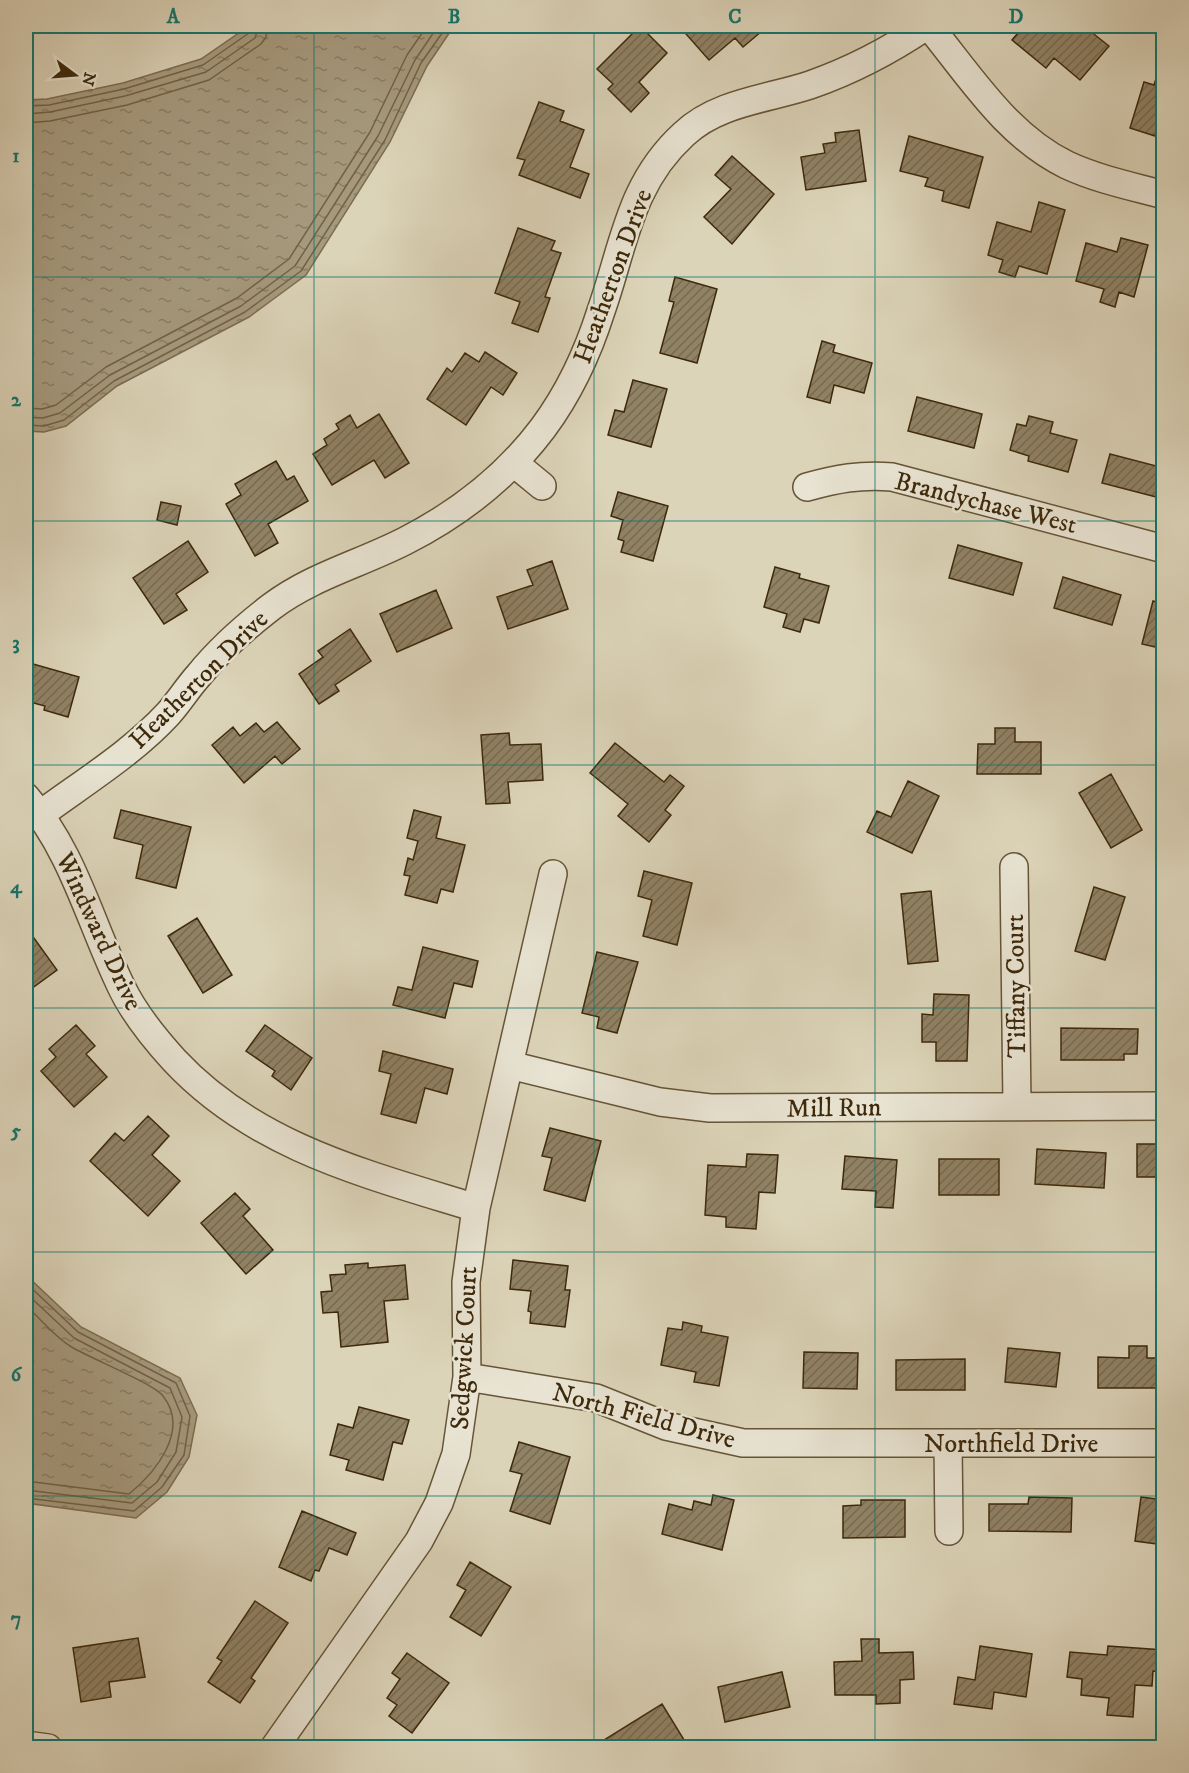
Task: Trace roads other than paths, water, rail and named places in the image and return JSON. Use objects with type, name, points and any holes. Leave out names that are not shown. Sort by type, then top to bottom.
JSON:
[{"type":"street","points":[[927,26],[1008,123],[1035,146],[1067,165],[1100,178],[1164,195]]},
{"type":"street","name":"Heatherton Drive","points":[[33,806],[139,741],[167,714],[199,674],[236,635],[274,605],[315,578],[403,542],[444,519],[483,491],[514,463],[543,428],[564,396],[586,354],[603,308],[625,225],[642,187],[661,158],[677,141],[704,120],[734,105],[806,86],[849,71],[889,51],[927,26]]},
{"type":"street","points":[[514,463],[542,486]]},
{"type":"street","name":"Brandychase West","points":[[807,487],[838,478],[867,474],[892,477],[1164,549]]},
{"type":"street","name":"Windward Drive","points":[[33,806],[84,895],[128,1001],[157,1041],[189,1076],[225,1107],[284,1142],[338,1165],[476,1208]]},
{"type":"street","name":"Tiffany Court","points":[[1014,867],[1017,1105]]},
{"type":"street","name":"Sedgwick Court","points":[[274,1748],[419,1541],[439,1503],[456,1454],[467,1377],[466,1282],[476,1208],[553,874]]},
{"type":"street","name":"Mill Run","points":[[510,1065],[660,1102],[710,1108],[1164,1106]]},
{"type":"street","name":"North Field Drive","points":[[467,1377],[565,1390],[596,1398],[666,1426],[714,1439],[743,1443],[858,1443]]},
{"type":"street","name":"Northfield Drive","points":[[858,1443],[1164,1443]]},
{"type":"street","points":[[948,1443],[949,1531]]},
{"type":"street","points":[[26,1745],[48,1748]]},
{"type":"water","points":[[249,26],[454,26],[427,66],[390,142],[306,275],[249,317],[117,386],[66,426],[44,432],[26,431],[26,100],[47,99],[123,83],[201,59]]},
{"type":"water","points":[[26,1275],[81,1327],[180,1378],[197,1415],[189,1457],[167,1492],[136,1518],[26,1503]]}]
